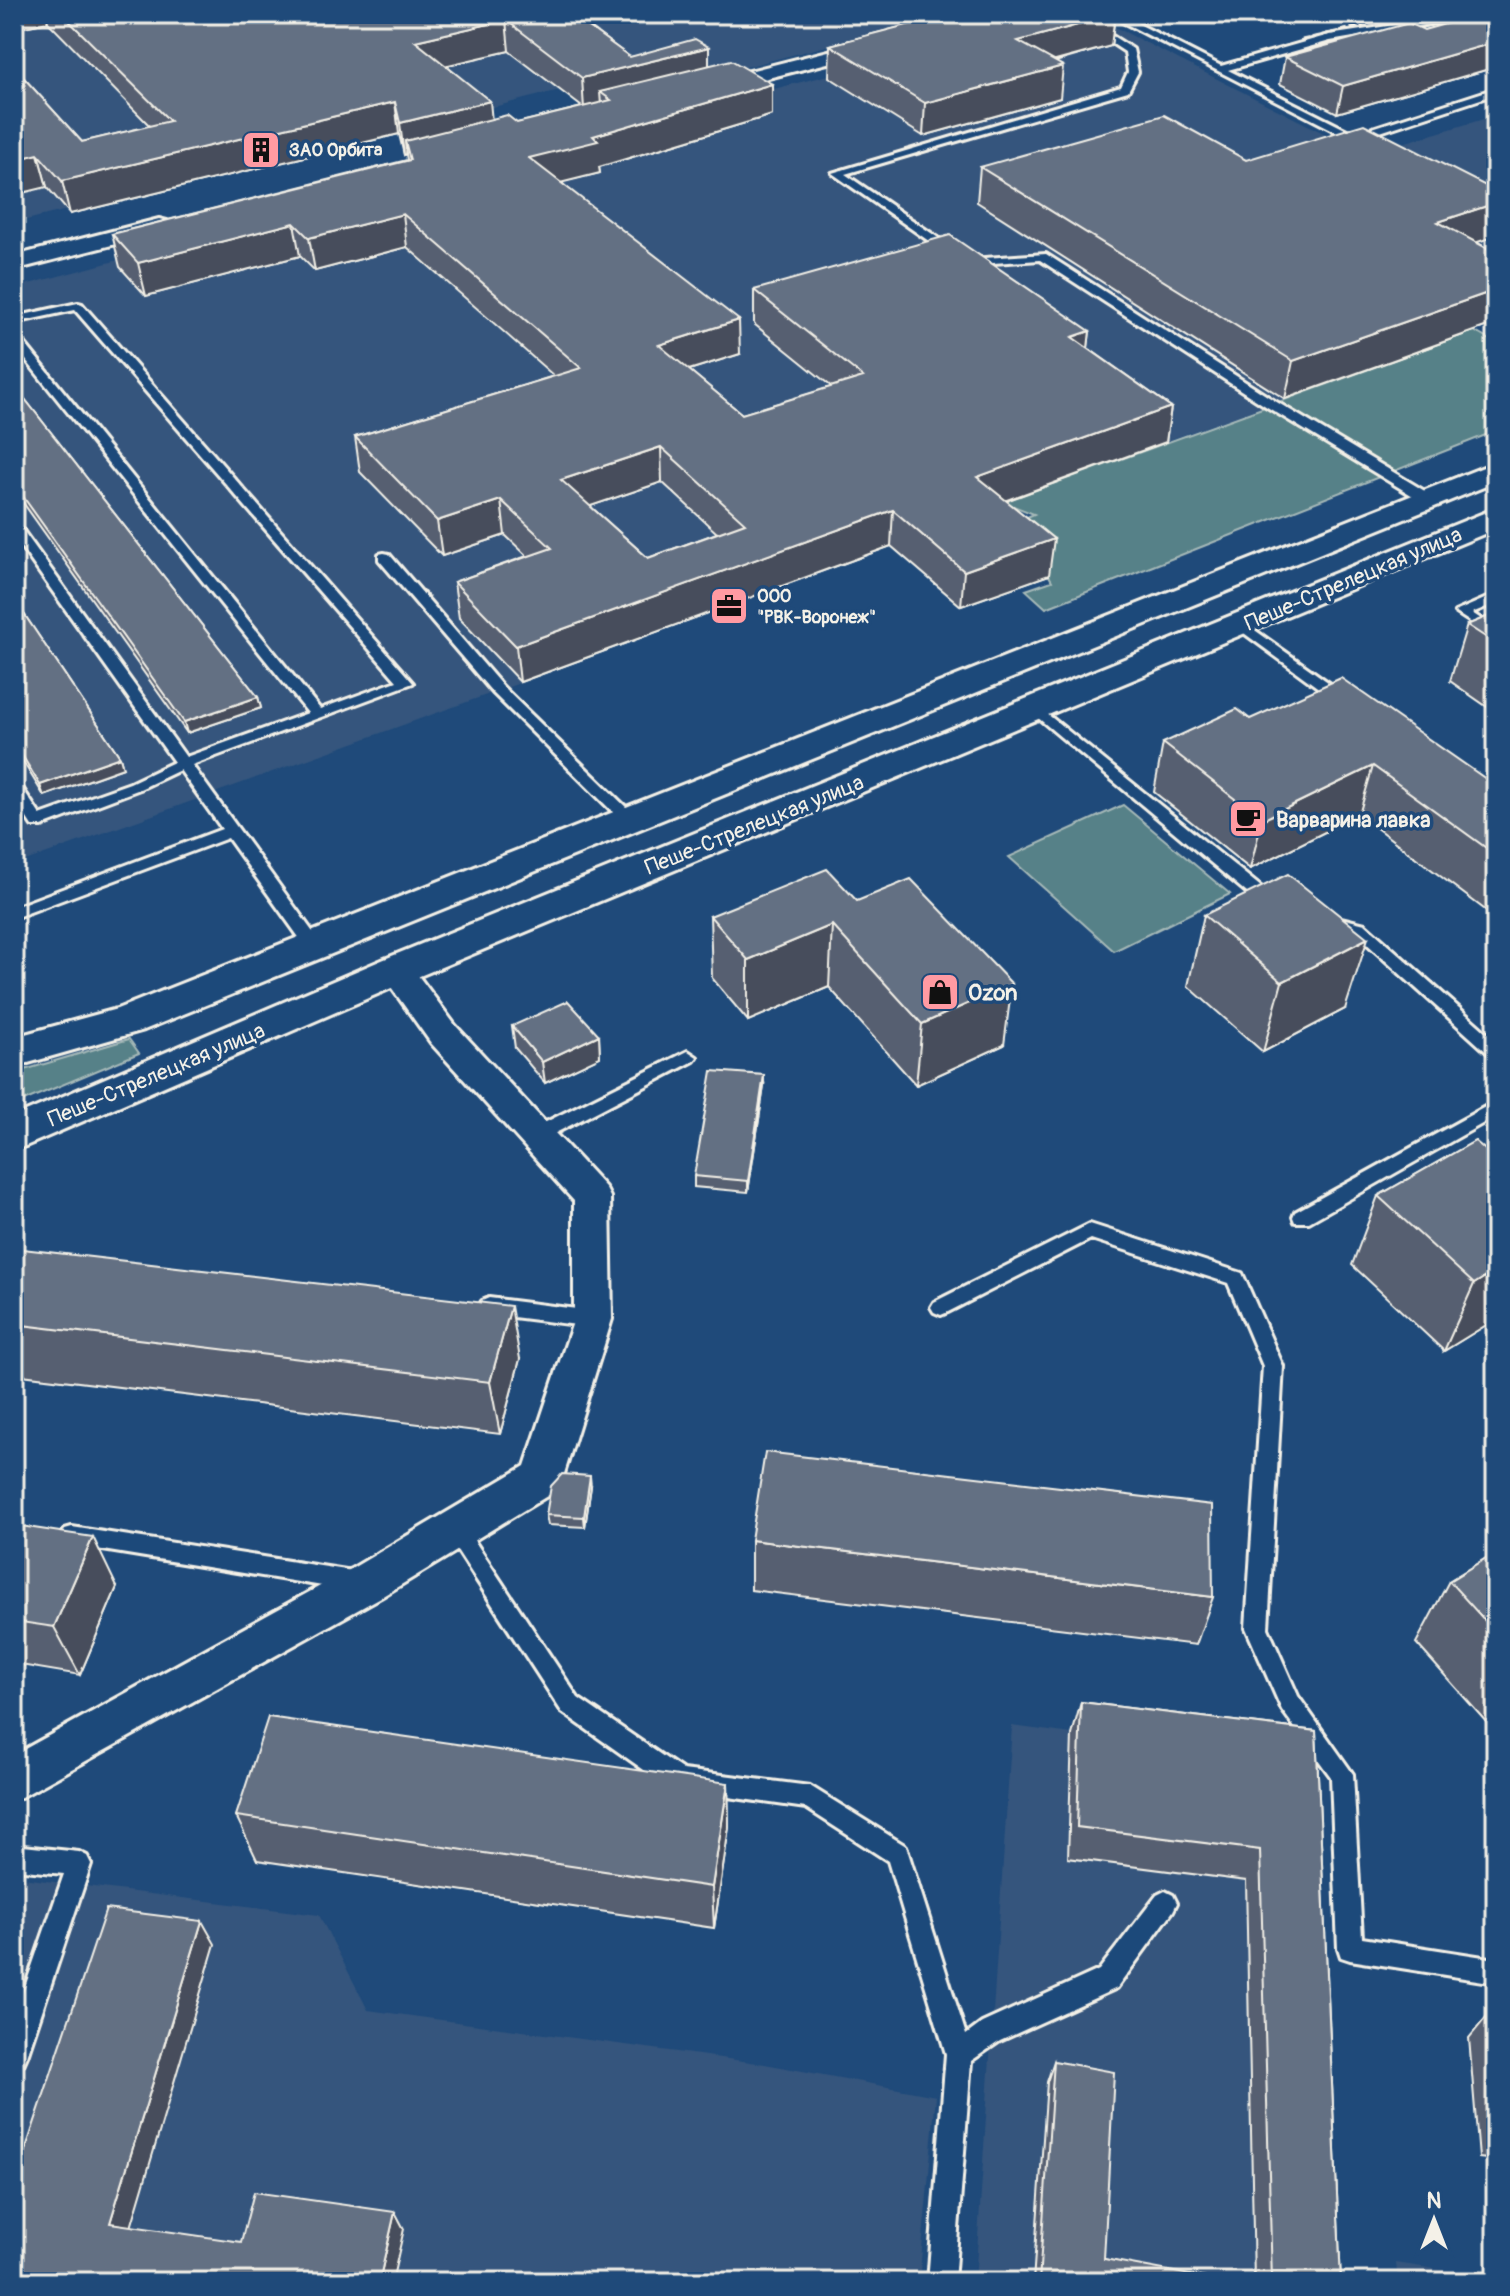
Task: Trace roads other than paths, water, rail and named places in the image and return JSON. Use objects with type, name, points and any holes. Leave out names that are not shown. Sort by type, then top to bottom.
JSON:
[{"type":"main road","name":"Пеше-Стрелецкая улица","points":[[14,1052],[129,1020],[1496,471]]},
{"type":"main road","name":"Пеше-Стрелецкая улица","points":[[14,1135],[396,970],[1242,625],[1496,518]]},
{"type":"street","points":[[691,91],[891,41]]},
{"type":"street","points":[[14,263],[184,219]]},
{"type":"street","points":[[14,1779],[366,1583],[542,1477],[593,1319],[592,1197],[443,1034],[396,970]]},
{"type":"lane","points":[[1072,14],[1130,51],[1133,72],[1125,89],[837,173],[967,263],[1042,256],[1271,404],[1428,499]]},
{"type":"lane","points":[[1112,14],[1345,133],[1364,134],[1496,91]]},
{"type":"lane","points":[[1220,69],[1329,38],[1484,14]]},
{"type":"lane","points":[[14,320],[78,306],[406,683],[183,763],[135,786],[37,822],[14,786]]},
{"type":"lane","points":[[14,337],[317,715]]},
{"type":"lane","points":[[14,528],[314,946]]},
{"type":"lane","points":[[384,557],[498,690],[629,819]]},
{"type":"lane","points":[[1496,598],[1462,612],[1496,635]]},
{"type":"lane","points":[[1242,625],[1360,712]]},
{"type":"lane","points":[[1036,709],[1279,910],[1292,913]]},
{"type":"lane","points":[[14,913],[231,831]]},
{"type":"lane","points":[[1319,919],[1359,928],[1496,1051]]},
{"type":"lane","points":[[536,1135],[688,1057]]},
{"type":"lane","points":[[1302,1217],[1496,1108]]},
{"type":"lane","points":[[941,1307],[1090,1231],[1235,1278],[1273,1366],[1257,1628],[1290,1703],[1342,1774],[1350,1948],[1496,1971]]},
{"type":"lane","points":[[469,1304],[593,1319]]},
{"type":"lane","points":[[455,1529],[570,1705],[679,1781],[810,1797],[898,1854],[959,2054],[941,2282]]},
{"type":"lane","points":[[45,1531],[366,1583]]},
{"type":"lane","points":[[14,1857],[79,1864],[14,2056]]},
{"type":"lane","points":[[959,2054],[991,2032],[1108,1979],[1165,1903]]},
{"type":"railway","points":[[1302,40],[1411,14]]},
{"type":"place","name":"ЗАО Орбита","points":[[261,150]]},
{"type":"place","name":"ООО \"РВК-Воронеж\"","points":[[729,606]]},
{"type":"place","name":"Варварина лавка","points":[[1248,819]]},
{"type":"place","name":"Ozon","points":[[940,992]]}]
